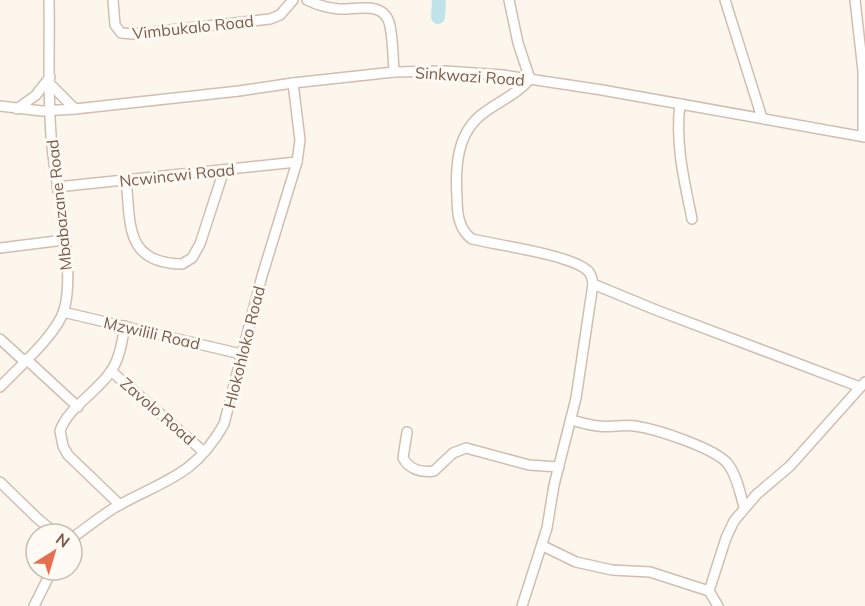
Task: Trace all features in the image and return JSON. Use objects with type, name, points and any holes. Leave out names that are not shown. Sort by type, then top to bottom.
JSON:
[{"type":"street","name":"Mbabazane Road","points":[[0,387],[51,332],[63,312],[67,286],[64,240],[51,144],[49,0]]},
{"type":"street","name":"Vimbukalo Road","points":[[113,0],[115,25],[121,33],[134,34],[270,19],[280,15],[293,0]]},
{"type":"street","points":[[307,0],[317,5],[340,9],[374,8],[385,14],[390,25],[394,72]]},
{"type":"street","points":[[509,0],[518,43],[530,79],[517,93],[480,116],[464,136],[459,153],[456,181],[457,210],[461,224],[464,232],[472,239],[542,254],[578,265],[589,272],[593,284],[582,364],[571,420],[543,546],[522,606]]},
{"type":"street","points":[[725,0],[762,118]]},
{"type":"street","points":[[855,0],[863,70],[864,136]]},
{"type":"street","name":"Sinkwazi Road","points":[[0,106],[50,111],[75,109],[423,70],[530,79],[864,136]]},
{"type":"street","points":[[17,109],[36,95],[50,80],[75,109]]},
{"type":"street","name":"Hlokohloko Road","points":[[84,530],[120,505],[182,474],[217,438],[224,424],[262,276],[297,162],[300,140],[293,83]]},
{"type":"street","points":[[680,104],[677,132],[679,152],[692,219]]},
{"type":"street","name":"Ncwincwi Road","points":[[57,187],[297,162]]},
{"type":"street","points":[[126,180],[131,225],[136,245],[141,252],[153,259],[182,264],[192,258],[200,244],[224,170]]},
{"type":"street","points":[[0,248],[64,240]]},
{"type":"street","points":[[593,284],[656,310],[862,384],[790,466],[744,507],[734,520],[709,591]]},
{"type":"street","name":"Mzwilili Road","points":[[63,312],[241,354]]},
{"type":"street","points":[[120,505],[68,455],[60,438],[60,429],[111,371],[117,359],[125,326]]},
{"type":"street","points":[[0,339],[78,407]]},
{"type":"street","name":"Zavolo Road","points":[[111,371],[204,452]]},
{"type":"street","points":[[571,420],[598,426],[638,427],[707,448],[729,465],[744,507]]},
{"type":"street","points":[[407,432],[403,458],[411,467],[420,471],[434,471],[453,453],[466,448],[529,465],[559,467]]},
{"type":"street","points":[[0,482],[42,522]]},
{"type":"street","points":[[543,546],[576,562],[612,570],[650,572],[709,591],[718,606]]},
{"type":"street","points":[[34,606],[46,582]]},
{"type":"waterway","points":[[438,17],[439,0]]}]
